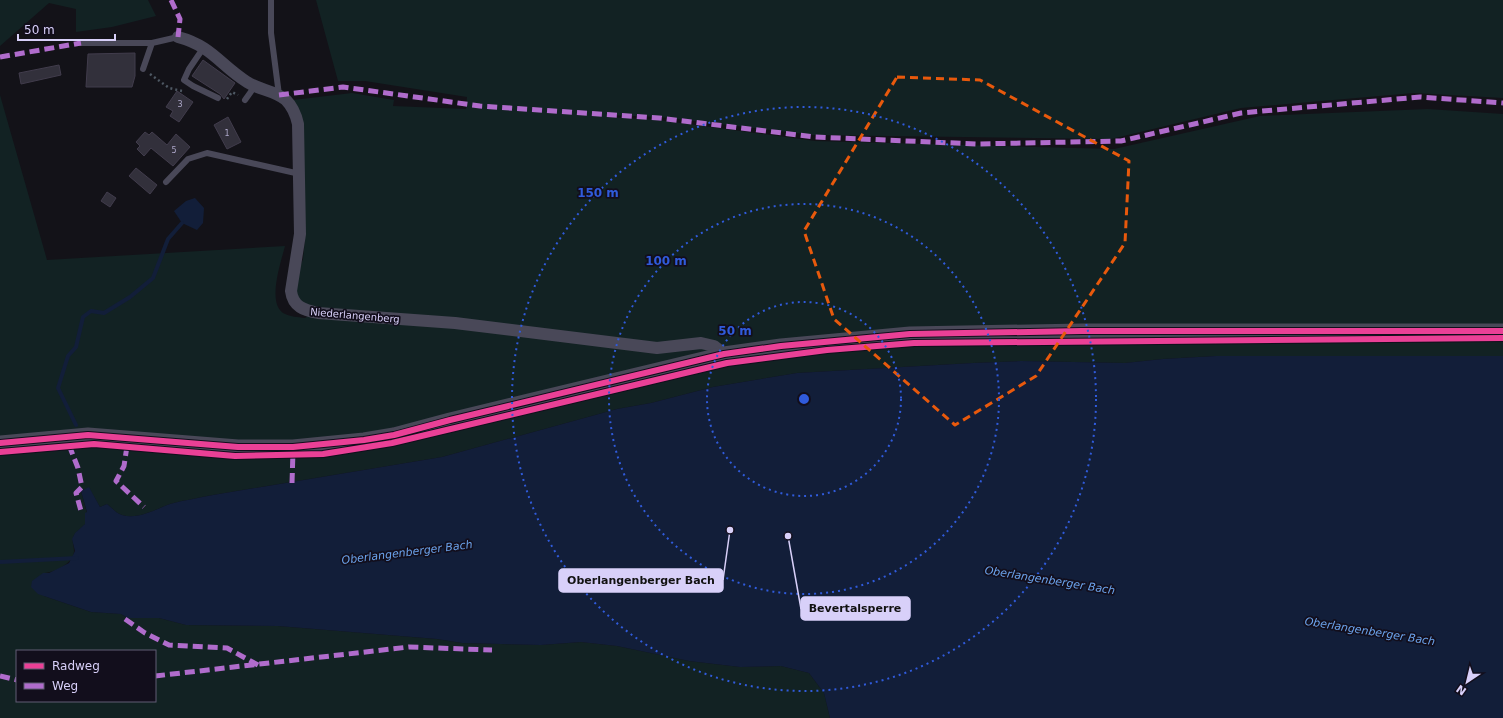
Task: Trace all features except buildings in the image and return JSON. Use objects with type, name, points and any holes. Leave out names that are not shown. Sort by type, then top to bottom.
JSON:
[{"type":"street","name":"Niederlangenberg","points":[[178,37],[193,41],[204,47],[246,82],[279,95],[292,108],[298,124],[300,234],[291,291],[294,301],[305,310],[318,313],[463,324],[657,348],[701,343],[714,346],[724,354]]},
{"type":"street","points":[[0,444],[88,435],[238,447],[293,447],[364,440],[394,436],[450,420],[724,354],[781,346],[910,334],[1082,331],[1503,331]]},
{"type":"lane","points":[[270,0],[271,33],[279,95]]},
{"type":"lane","points":[[81,43],[152,43],[178,37]]},
{"type":"lane","points":[[143,69],[152,43]]},
{"type":"lane","points":[[204,47],[189,69],[184,80],[218,98]]},
{"type":"lane","points":[[245,100],[254,86]]},
{"type":"lane","points":[[166,182],[188,159],[207,152],[300,174]]},
{"type":"path","points":[[143,69],[169,88],[189,92]]},
{"type":"path","points":[[218,98],[226,102],[232,92],[245,100]]},
{"type":"highlighted area","points":[[897,77],[980,80],[1129,161],[1125,243],[1036,376],[955,425],[834,319],[804,231]]},
{"type":"shaded area","points":[[0,0],[148,0],[156,16],[112,27],[76,32],[76,9],[49,3],[0,46]]},
{"type":"shaded area","points":[[316,0],[1503,0],[1503,98],[1414,93],[1241,108],[1111,139],[813,135],[660,117],[609,115],[608,117],[659,120],[815,141],[1114,149],[1260,116],[1428,109],[1503,114],[1503,356],[1216,356],[1125,363],[1021,361],[797,373],[713,387],[651,403],[617,409],[442,457],[192,499],[170,504],[141,515],[128,516],[120,514],[107,504],[100,507],[89,488],[81,491],[87,513],[85,513],[85,524],[76,532],[74,536],[74,551],[71,560],[58,569],[43,573],[44,596],[91,612],[121,614],[128,618],[159,618],[186,625],[278,626],[437,639],[462,643],[541,645],[581,642],[617,646],[689,661],[740,667],[781,666],[809,673],[824,693],[830,718],[0,718],[0,95],[47,260],[285,246],[276,281],[276,300],[278,308],[283,313],[291,316],[305,318],[318,310],[297,299],[297,275],[303,259],[305,239],[293,100],[352,93],[394,100],[393,106],[466,109],[467,97],[365,81],[338,81]]},
{"type":"water","points":[[195,198],[204,208],[203,223],[197,230],[182,223],[174,211],[186,201]]},
{"type":"water","points":[[1216,356],[1503,356],[1503,718],[830,718],[824,693],[809,673],[781,666],[740,667],[689,661],[617,646],[581,642],[541,645],[462,643],[437,639],[278,626],[186,625],[159,618],[128,618],[121,614],[91,612],[38,594],[31,587],[32,581],[43,573],[49,573],[69,563],[75,551],[72,539],[75,533],[85,524],[85,513],[87,512],[81,491],[89,487],[100,507],[107,504],[120,514],[134,516],[147,513],[170,504],[192,499],[442,457],[617,409],[651,403],[713,387],[797,373],[1021,361],[1125,363]]},
{"type":"waterway","points":[[76,425],[58,388],[68,356],[76,347],[83,317],[91,311],[104,313],[130,297],[153,278],[168,239],[182,223]]},
{"type":"waterway","name":"Oberlangenberger Bach","points":[[0,562],[77,558]]},
{"type":"marked path","points":[[171,0],[180,19],[178,37]]},
{"type":"marked path","points":[[0,57],[81,43]]},
{"type":"marked path","points":[[279,95],[343,87],[480,106],[659,118],[815,137],[977,144],[1121,141],[1241,113],[1420,97],[1503,103]]},
{"type":"marked path","points":[[69,445],[78,468],[82,487],[76,493],[81,511]]},
{"type":"marked path","points":[[127,446],[124,466],[116,481],[144,507]]},
{"type":"marked path","points":[[292,483],[293,451]]},
{"type":"marked path","points":[[125,619],[145,633],[169,645],[227,648],[258,665]]},
{"type":"marked path","points":[[156,676],[409,647],[492,650]]},
{"type":"marked path","points":[[0,676],[16,680]]},
{"type":"cycle path","points":[[0,443],[88,435],[238,447],[293,447],[364,440],[394,435],[450,420],[724,354],[781,346],[910,334],[1082,331],[1503,331]]},
{"type":"cycle path","points":[[0,452],[94,444],[235,456],[323,454],[392,443],[727,363],[827,350],[914,343],[1503,338]]},
{"type":"place","name":"Oberlangenberger Bach","points":[[730,530]]},
{"type":"place","name":"Bevertalsperre","points":[[788,536]]}]
